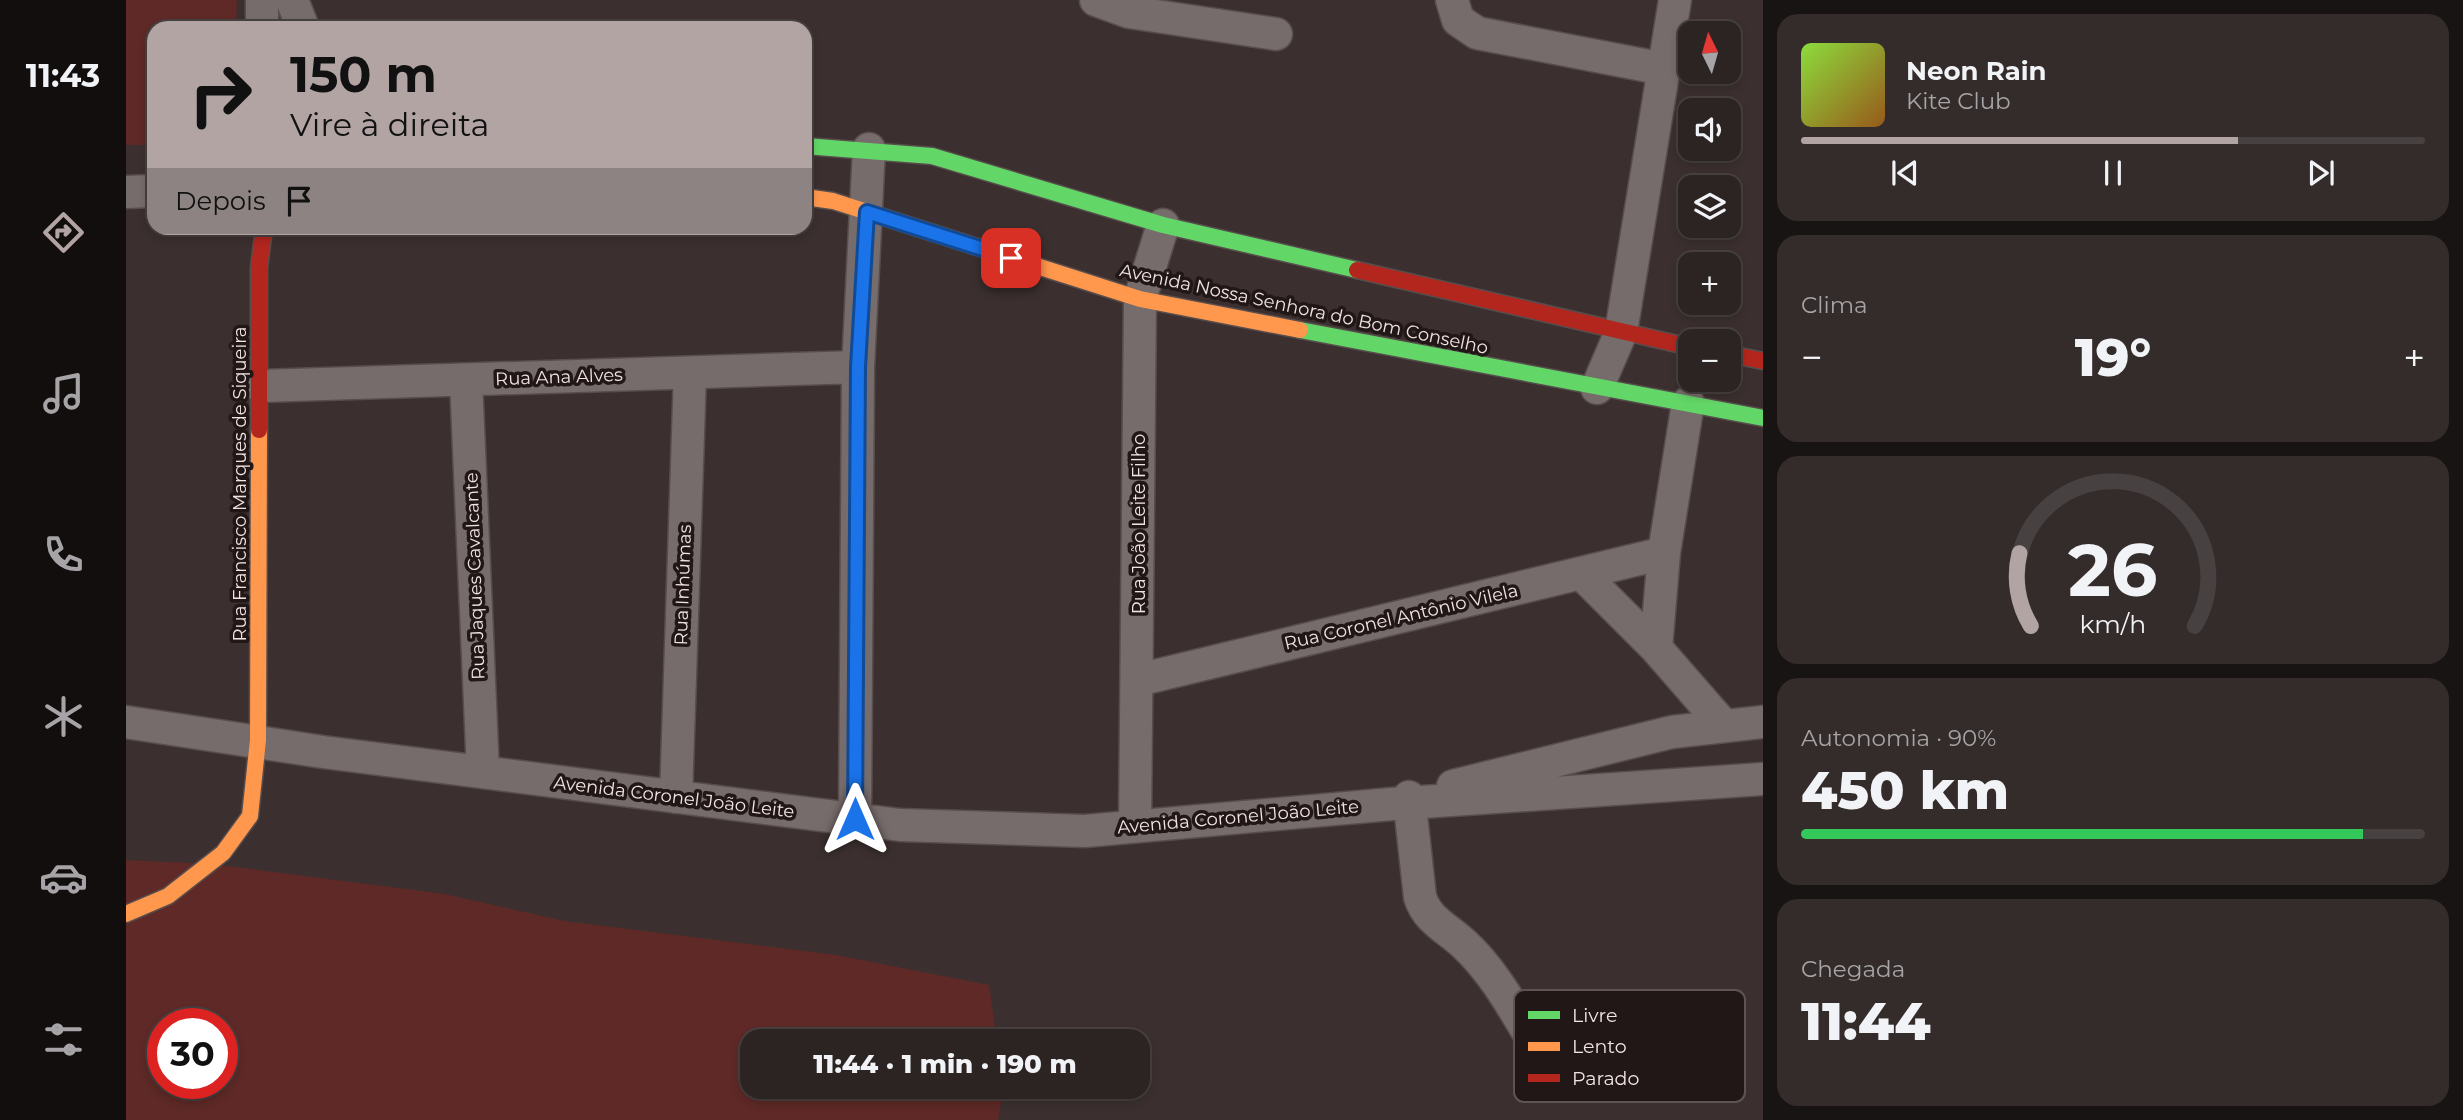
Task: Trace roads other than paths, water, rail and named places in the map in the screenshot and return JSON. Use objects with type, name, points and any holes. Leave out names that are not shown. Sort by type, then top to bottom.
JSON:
[{"type":"street","points":[[262,0],[262,21]]},
{"type":"street","points":[[292,0],[300,21]]},
{"type":"street","points":[[1096,0],[1129,12],[1276,34]]},
{"type":"street","points":[[1452,0],[1458,20],[1477,33],[1664,69]]},
{"type":"street","points":[[1597,388],[1621,332],[1675,0]]},
{"type":"street","points":[[812,146],[932,156],[1163,225],[1678,344]]},
{"type":"street","points":[[855,819],[858,367],[869,149]]},
{"type":"street","points":[[126,192],[147,191]]},
{"type":"street","name":"Avenida Nossa Senhora do Bom Conselho","points":[[812,198],[833,201],[1140,299],[1763,418]]},
{"type":"street","name":"Rua João Leite Filho","points":[[1135,826],[1140,299],[1163,225]]},
{"type":"street","name":"Rua Francisco Marques de Siqueira","points":[[126,914],[168,896],[223,853],[250,816],[258,740],[261,386],[259,268],[263,235]]},
{"type":"street","points":[[1741,356],[1763,361]]},
{"type":"street","name":"Rua Ana Alves","points":[[261,386],[858,367]]},
{"type":"street","name":"Rua Inhúmas","points":[[676,797],[690,373]]},
{"type":"street","name":"Rua Jaques Cavalcante","points":[[466,380],[483,772]]},
{"type":"street","points":[[1656,648],[1664,553],[1688,403]]},
{"type":"street","name":"Rua Coronel Antônio Vilela","points":[[1138,680],[1664,553]]},
{"type":"street","points":[[1581,573],[1656,648],[1724,726]]},
{"type":"street","name":"Avenida Coronel João Leite","points":[[126,722],[323,752],[900,825],[1085,831],[1404,802],[1763,779]]},
{"type":"street","name":"Avenida Coronel João Leite","points":[[1404,802],[1672,732],[1763,722]]},
{"type":"street","points":[[1404,802],[1425,912],[1466,946],[1494,979],[1514,1011]]}]
